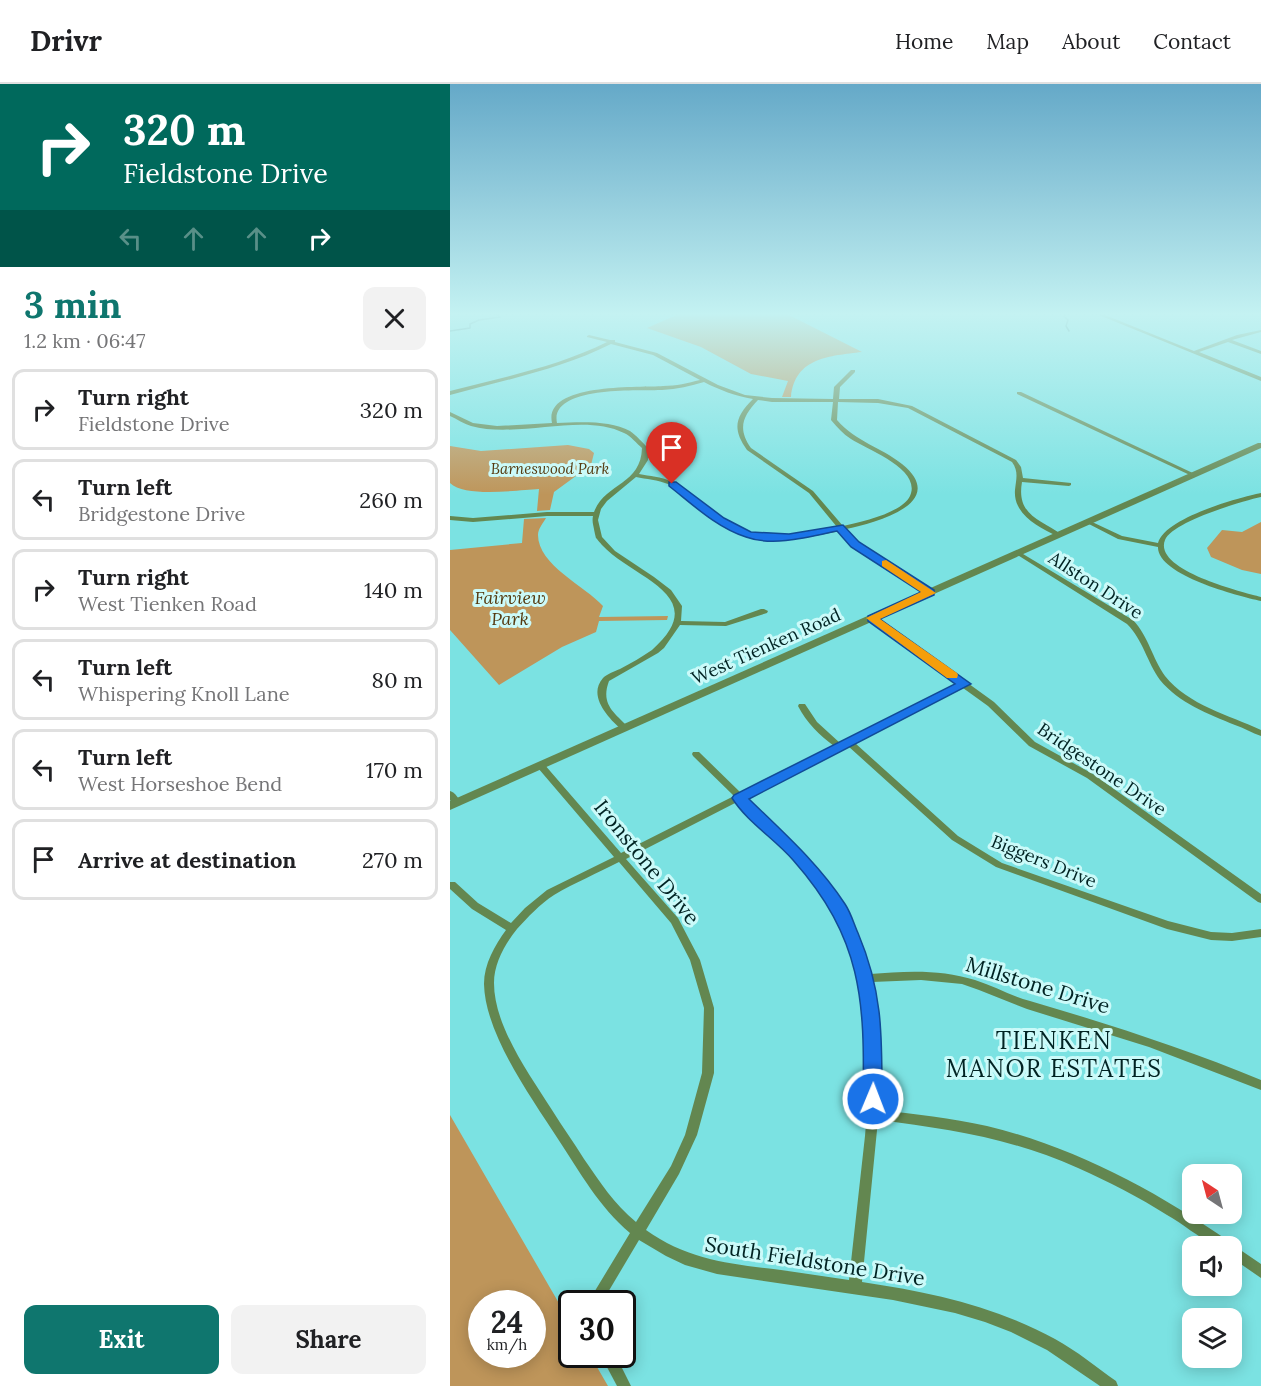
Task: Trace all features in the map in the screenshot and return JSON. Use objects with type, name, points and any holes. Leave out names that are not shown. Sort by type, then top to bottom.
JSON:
[{"type":"street","points":[[450,393],[520,374]]},
{"type":"street","points":[[693,374],[730,392],[757,398],[891,403],[927,414],[1014,460],[1020,471],[1017,496],[1019,505],[1034,520],[1059,535]]},
{"type":"street","points":[[635,475],[672,484],[720,520],[749,535],[789,538],[871,521],[891,514],[915,494],[913,477],[898,465],[856,440],[834,420],[839,383],[850,374]]},
{"type":"street","points":[[555,425],[553,416],[558,406],[591,393],[620,387],[672,387],[705,380]]},
{"type":"street","points":[[1019,393],[1194,475]]},
{"type":"street","points":[[757,398],[740,418],[738,425],[742,440],[757,455],[812,492],[855,544],[930,593]]},
{"type":"street","points":[[450,414],[464,422],[496,429],[603,425],[630,434],[643,445],[646,454],[643,465],[635,475],[608,496],[596,514],[595,526],[599,538],[620,559],[664,585],[672,594],[679,611],[677,623],[656,651],[614,674],[606,680],[602,687],[604,707],[625,728]]},
{"type":"street","name":"West Tienken Road","points":[[452,801],[541,766],[1261,445]]},
{"type":"street","points":[[1020,480],[1069,484]]},
{"type":"street","points":[[1261,495],[1231,501],[1178,525],[1164,535],[1160,545],[1165,557],[1172,565],[1191,577],[1231,592],[1261,599]]},
{"type":"street","points":[[450,518],[473,520],[547,514],[596,514]]},
{"type":"street","points":[[1088,522],[1120,538],[1160,545]]},
{"type":"street","name":"Allston Drive","points":[[1018,554],[1130,622],[1141,633],[1149,654],[1164,679],[1186,697],[1261,733]]},
{"type":"street","points":[[677,623],[726,624],[765,611]]},
{"type":"street","name":"Bridgestone Drive","points":[[872,618],[991,704],[1032,744],[1090,776],[1261,899]]},
{"type":"street","name":"South Fieldstone Drive","points":[[964,684],[550,893],[525,913],[496,952],[489,977],[490,1002],[498,1023],[537,1096],[615,1212],[642,1235],[669,1251],[701,1263],[764,1276],[937,1300],[996,1319],[1043,1340],[1111,1386]]},
{"type":"street","name":"Biggers Drive","points":[[802,706],[808,719],[817,728],[845,745],[955,838],[999,865],[1167,925],[1221,936],[1247,936],[1261,933]]},
{"type":"street","points":[[696,754],[799,856],[839,908],[866,978],[873,1039],[872,1114],[855,1288]]},
{"type":"street","name":"Ironstone Drive","points":[[541,766],[675,921],[695,960],[709,1008],[708,1073],[691,1135],[675,1170],[601,1290]]},
{"type":"street","points":[[452,885],[475,906],[512,928]]},
{"type":"street","name":"Millstone Drive","points":[[866,978],[905,975],[957,979],[976,984],[1016,1002],[1114,1030],[1261,1084]]},
{"type":"street","points":[[872,1114],[979,1130],[1047,1151],[1120,1183],[1179,1215],[1211,1236]]},
{"type":"street","points":[[1242,1258],[1261,1272]]},
{"type":"street","points":[[614,1368],[624,1386]]},
{"type":"green space","points":[[751,374],[799,374],[791,397],[782,397],[788,381]]},
{"type":"green space","name":"Barneswood Park","points":[[568,445],[589,449],[594,453],[591,465],[554,492],[550,510],[537,511],[539,489],[479,492],[458,488],[450,483],[450,446],[481,451]]},
{"type":"green space","name":"Fairview Park","points":[[546,518],[538,533],[540,546],[554,565],[603,606],[599,617],[668,616],[667,620],[599,621],[596,632],[562,647],[499,685],[450,630],[450,550],[522,543],[524,519]]},
{"type":"green space","points":[[1261,522],[1261,574],[1242,570],[1211,557],[1207,548],[1222,530],[1242,532]]},
{"type":"green space","points":[[450,1115],[558,1302],[558,1368],[598,1368],[608,1386],[450,1386]]},
{"type":"slow traffic","points":[[886,564],[930,593],[872,618],[952,675]]},
{"type":"district","name":"TIENKEN MANOR ESTATES","points":[[1054,1054]]},
{"type":"route","points":[[672,484],[720,520],[749,535],[789,538],[839,527],[855,544],[930,593],[872,618],[964,684],[739,798],[799,856],[839,908],[861,962],[867,984],[873,1039],[873,1099]]}]
